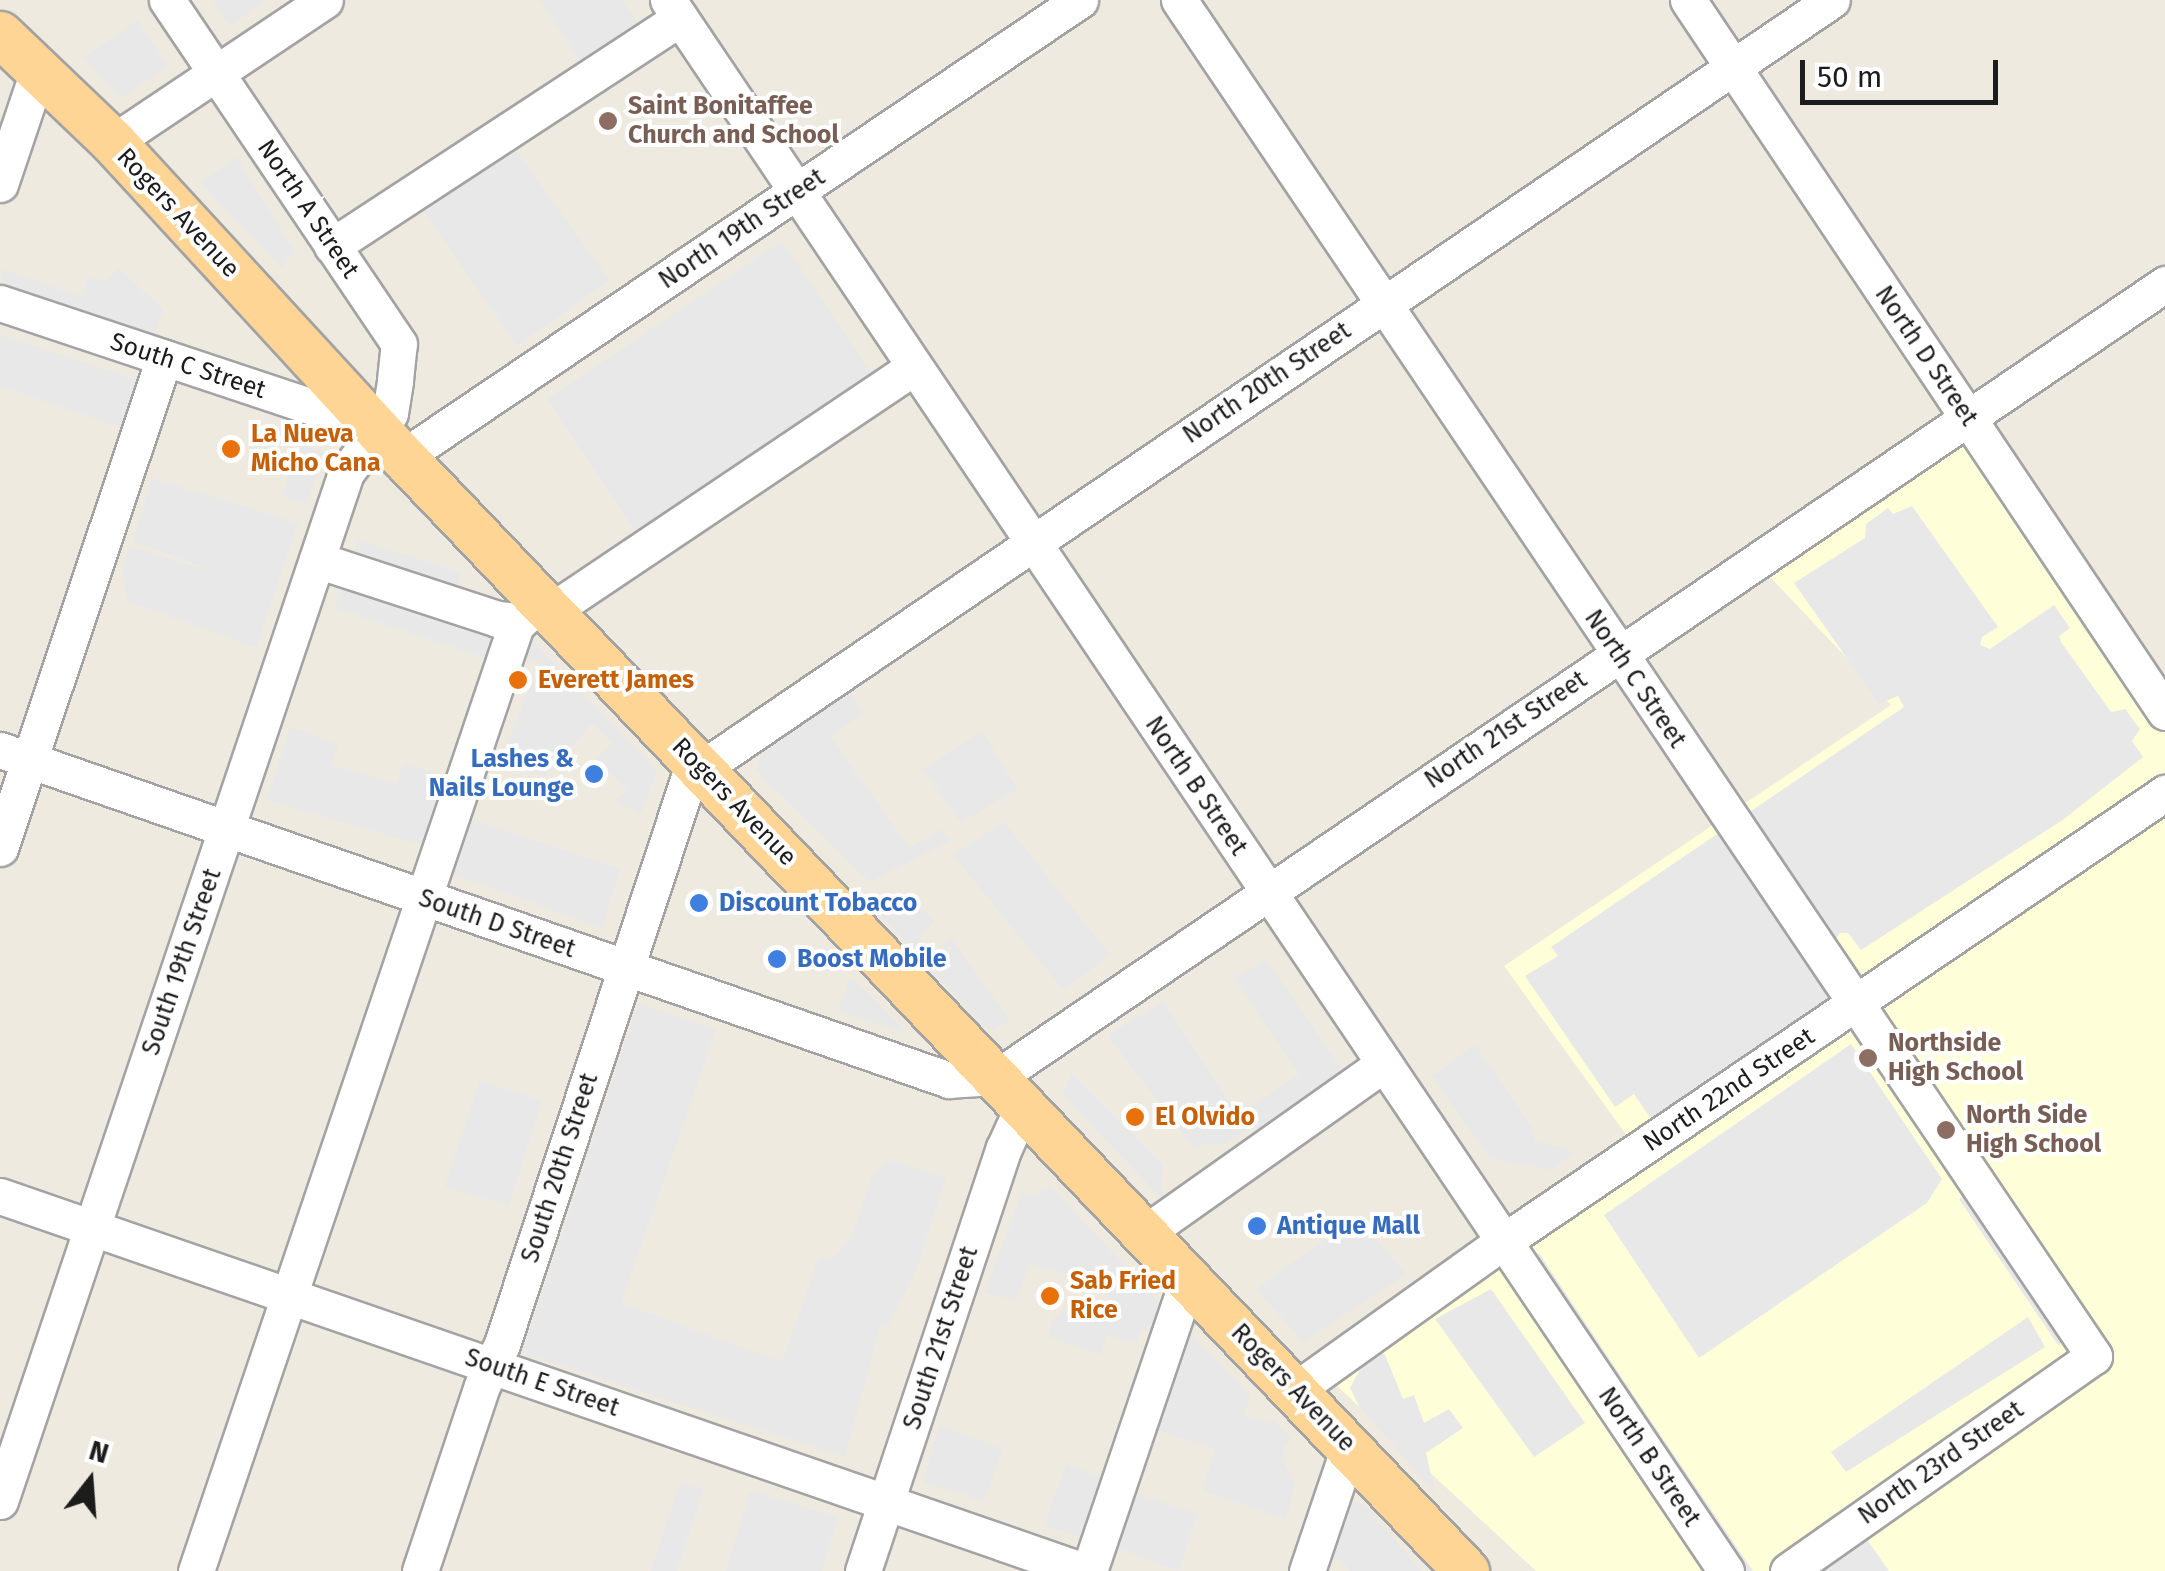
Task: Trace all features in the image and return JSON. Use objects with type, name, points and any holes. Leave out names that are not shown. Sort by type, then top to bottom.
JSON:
[{"type":"main road","name":"Rogers Avenue","points":[[0,34],[113,142],[390,442],[537,611],[702,768],[1466,1571]]},
{"type":"street","name":"North A Street","points":[[167,0],[399,344],[390,442]]},
{"type":"street","points":[[113,142],[325,0]]},
{"type":"street","name":"North 19th Street","points":[[390,442],[797,192],[1080,0]]},
{"type":"street","name":"North C Street","points":[[1179,0],[2094,1356]]},
{"type":"street","name":"North D Street","points":[[1688,0],[2165,712]]},
{"type":"street","name":"North 20th Street","points":[[702,768],[1832,0]]},
{"type":"street","points":[[332,246],[674,9]]},
{"type":"street","name":"North B Street","points":[[674,9],[1726,1571]]},
{"type":"street","points":[[0,184],[38,71]]},
{"type":"street","name":"North 21st Street","points":[[1010,1092],[1267,891],[2165,284]]},
{"type":"street","name":"South C Street","points":[[0,303],[164,358],[390,442]]},
{"type":"street","points":[[0,848],[14,755],[164,358]]},
{"type":"street","points":[[317,560],[497,619],[537,611],[914,368]]},
{"type":"street","name":"South 19th Street","points":[[0,1502],[346,473],[390,442]]},
{"type":"street","points":[[196,1571],[425,898],[537,611]]},
{"type":"street","name":"South D Street","points":[[14,755],[949,1080],[1010,1092]]},
{"type":"street","name":"South 20th Street","points":[[420,1571],[547,1212],[689,777],[702,768]]},
{"type":"street","name":"North 22nd Street","points":[[1294,1390],[1504,1241],[2165,793]]},
{"type":"street","points":[[1145,1233],[1384,1064]]},
{"type":"street","name":"South 21st Street","points":[[863,1571],[1004,1148],[1010,1092]]},
{"type":"street","name":"South E Street","points":[[0,1196],[1086,1571]]},
{"type":"street","points":[[1086,1571],[1188,1278]]},
{"type":"street","name":"North 23rd Street","points":[[1788,1571],[2094,1356]]},
{"type":"street","points":[[1307,1571],[1349,1447]]},
{"type":"shaded area","points":[[213,0],[267,0],[230,26]]},
{"type":"shaded area","points":[[539,0],[622,0],[641,28],[582,65]]},
{"type":"shaded area","points":[[138,20],[169,66],[121,98],[83,58]]},
{"type":"shaded area","points":[[509,141],[609,280],[517,346],[420,206]]},
{"type":"shaded area","points":[[236,157],[294,251],[282,268],[201,183]]},
{"type":"shaded area","points":[[782,241],[876,380],[640,538],[547,399]]},
{"type":"shaded area","points":[[118,268],[163,309],[154,336],[0,290],[3,269],[82,297],[87,277],[104,282]]},
{"type":"shaded area","points":[[0,335],[140,381],[125,429],[0,386]]},
{"type":"shaded area","name":"Northside High School","points":[[1980,437],[2165,712],[2165,1571],[1536,1571],[1321,1371],[1638,1151],[1504,966],[1891,705],[1756,562]]},
{"type":"shaded area","points":[[300,444],[325,453],[306,504],[282,495]]},
{"type":"shaded area","points":[[152,478],[298,523],[256,647],[127,601],[122,569],[130,546],[233,578],[133,541]]},
{"type":"shaded area","points":[[1912,506],[1998,627],[1982,637],[1980,645],[1990,649],[2054,605],[2070,628],[2059,636],[2061,642],[2111,712],[2125,709],[2140,729],[2132,741],[2143,757],[2064,819],[1861,950],[1848,933],[1840,933],[1833,943],[1848,993],[1668,1143],[1634,1094],[1615,1107],[1525,976],[1558,956],[1551,947],[1904,707],[1898,696],[1879,704],[1794,583],[1865,538],[1866,524],[1888,508],[1893,514]]},
{"type":"shaded area","points":[[359,540],[461,573],[456,593],[495,601],[657,771],[641,813],[614,801],[627,790],[596,759],[613,742],[592,723],[547,776],[501,760],[539,663],[497,649],[494,636],[485,658],[335,608]]},
{"type":"shaded area","points":[[845,686],[864,712],[831,737],[910,848],[942,829],[950,841],[870,882],[756,771],[765,749]]},
{"type":"shaded area","points":[[290,727],[338,744],[332,765],[397,784],[403,764],[448,776],[437,829],[429,827],[422,845],[267,800]]},
{"type":"shaded area","points":[[982,731],[1018,789],[960,823],[923,769]]},
{"type":"shaded area","points":[[464,817],[620,869],[602,928],[446,871]]},
{"type":"shaded area","points":[[1004,822],[1110,955],[1063,990],[953,855]]},
{"type":"shaded area","points":[[907,895],[935,921],[919,937],[934,953],[951,938],[1010,1021],[993,1029],[982,1024],[879,913]]},
{"type":"shaded area","points":[[1266,959],[1346,1075],[1263,1138],[1244,1112],[1299,1074],[1234,979]]},
{"type":"shaded area","points":[[854,979],[908,1034],[838,1011],[849,981]]},
{"type":"shaded area","points":[[1163,1002],[1248,1130],[1224,1145],[1205,1143],[1194,1149],[1108,1036]]},
{"type":"shaded area","points":[[638,1003],[716,1030],[621,1303],[782,1362],[818,1260],[834,1257],[851,1238],[872,1177],[889,1160],[946,1178],[916,1271],[887,1327],[880,1326],[845,1457],[522,1353]]},
{"type":"shaded area","points":[[1851,1044],[1942,1179],[1927,1203],[1699,1358],[1604,1215]]},
{"type":"shaded area","points":[[1475,1045],[1531,1126],[1535,1141],[1575,1152],[1550,1170],[1490,1158],[1432,1076]]},
{"type":"shaded area","points":[[1071,1073],[1163,1165],[1161,1188],[1166,1197],[1160,1197],[1063,1095]]},
{"type":"shaded area","points":[[480,1081],[542,1101],[509,1205],[445,1187]]},
{"type":"shaded area","points":[[1994,1175],[2091,1325],[2058,1345],[1959,1199]]},
{"type":"shaded area","points":[[1051,1187],[1160,1303],[1152,1329],[1141,1330],[1137,1344],[1107,1334],[1100,1355],[1049,1336],[1052,1320],[1073,1304],[1105,1316],[1111,1287],[1029,1264],[1016,1301],[985,1292],[1022,1192],[1032,1195]]},
{"type":"shaded area","points":[[1357,1217],[1406,1274],[1303,1342],[1256,1289]]},
{"type":"shaded area","points":[[1539,1253],[1753,1571],[1739,1571],[1531,1260]]},
{"type":"shaded area","points":[[1491,1289],[1585,1423],[1534,1457],[1435,1319]]},
{"type":"shaded area","points":[[2028,1317],[2045,1347],[1846,1472],[1831,1452]]},
{"type":"shaded area","points":[[1181,1324],[1250,1396],[1244,1415],[1267,1424],[1274,1419],[1291,1439],[1283,1447],[1283,1461],[1295,1484],[1286,1519],[1202,1490],[1216,1450],[1141,1424]]},
{"type":"shaded area","points":[[1372,1347],[1385,1355],[1403,1399],[1414,1395],[1424,1423],[1449,1409],[1463,1428],[1426,1453],[1435,1493],[1359,1406],[1350,1388]]},
{"type":"shaded area","points":[[939,1426],[1003,1449],[984,1501],[923,1482]]},
{"type":"shaded area","points":[[1066,1464],[1102,1477],[1081,1537],[1044,1526]]},
{"type":"shaded area","points":[[680,1482],[704,1489],[677,1571],[651,1571]]},
{"type":"shaded area","points":[[1121,1488],[1197,1514],[1179,1571],[1100,1542]]},
{"type":"shaded area","points":[[750,1491],[838,1517],[822,1571],[726,1571]]},
{"type":"shaded area","points":[[1348,1499],[1364,1505],[1422,1571],[1350,1571],[1341,1560],[1319,1555]]},
{"type":"shaded area","points":[[1863,1534],[1889,1571],[1803,1571]]},
{"type":"place","name":"Saint Bonitaffee Church and School","points":[[608,121]]},
{"type":"place","name":"La Nueva Micho Cana","points":[[231,449]]},
{"type":"place","name":"Everett James","points":[[518,680]]},
{"type":"place","name":"Lashes & Nails Lounge","points":[[594,774]]},
{"type":"place","name":"Discount Tobacco","points":[[699,903]]},
{"type":"place","name":"Boost Mobile","points":[[777,959]]},
{"type":"place","name":"Northside High School","points":[[1868,1058]]},
{"type":"place","name":"El Olvido","points":[[1135,1117]]},
{"type":"place","name":"North Side High School","points":[[1946,1130]]},
{"type":"place","name":"Antique Mall","points":[[1257,1226]]},
{"type":"place","name":"Sab Fried Rice","points":[[1050,1296]]}]
